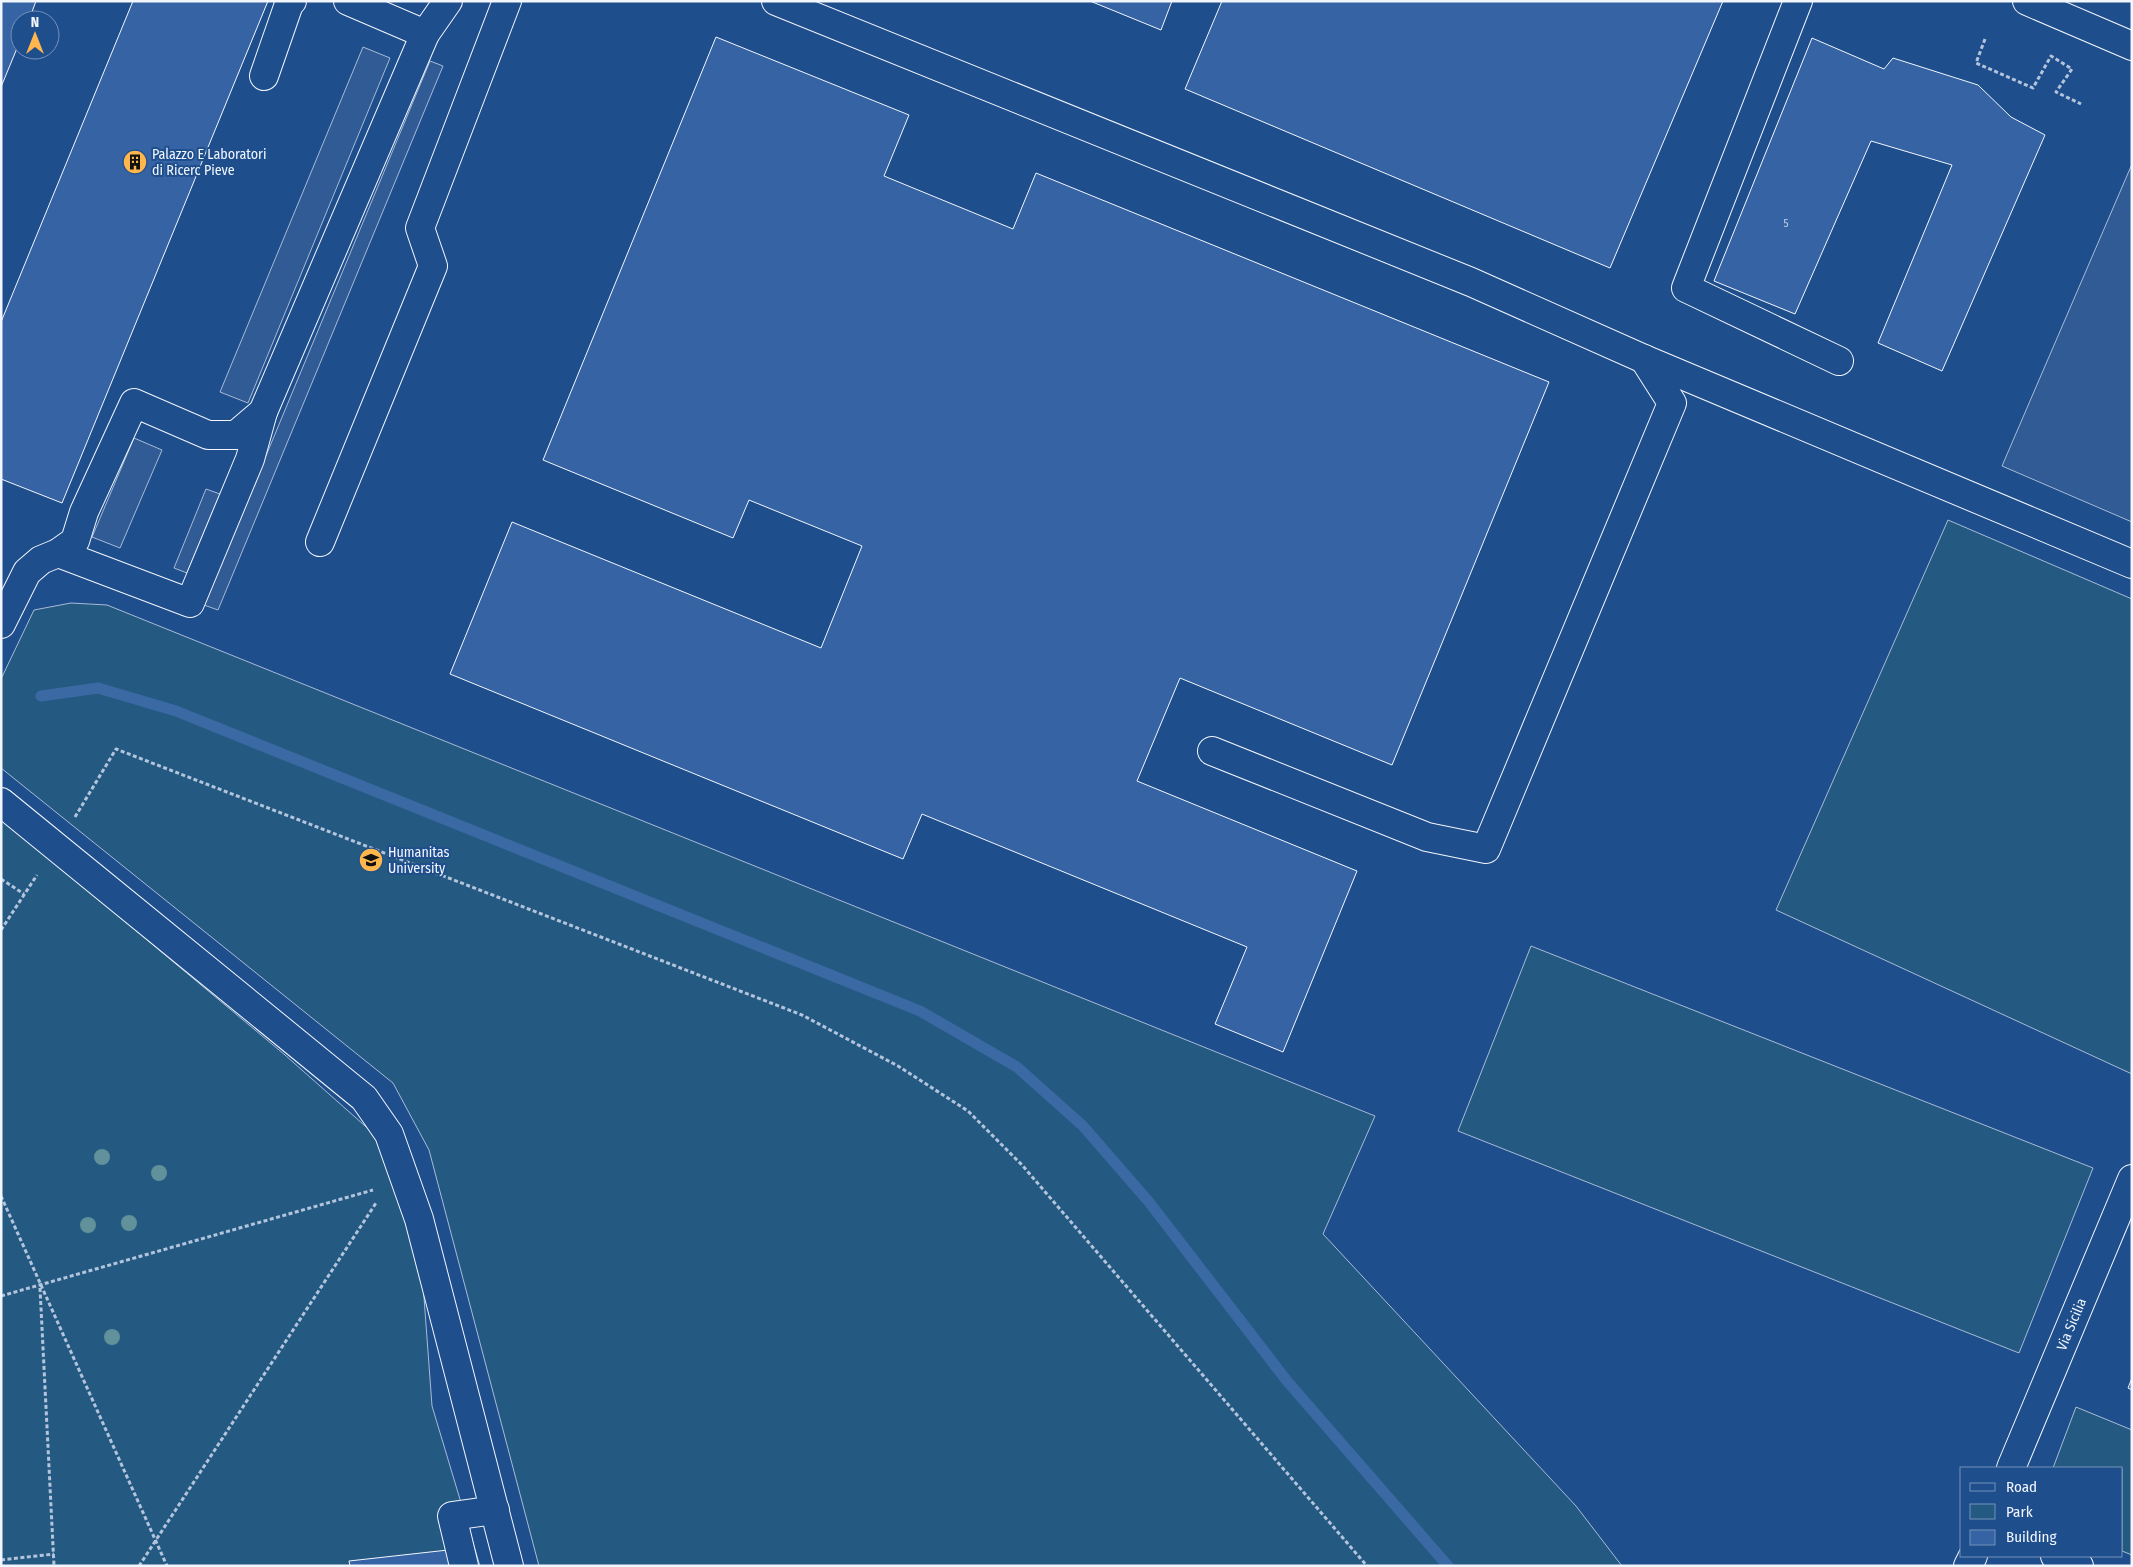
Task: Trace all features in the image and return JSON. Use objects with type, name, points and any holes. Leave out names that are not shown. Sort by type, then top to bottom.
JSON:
[{"type":"street","points":[[264,76],[289,4],[292,1]]},
{"type":"street","points":[[348,1],[425,34]]},
{"type":"street","points":[[58,553],[190,603],[250,459],[263,412],[425,34],[448,1]]},
{"type":"street","points":[[320,542],[433,266],[420,228],[507,1]]},
{"type":"street","points":[[776,1],[1471,282],[1644,359],[2132,564]]},
{"type":"street","points":[[1798,1],[1686,288],[1839,361]]},
{"type":"street","points":[[2027,1],[2132,46]]},
{"type":"street","points":[[1212,751],[1427,837],[1486,849],[1672,403],[1644,359]]},
{"type":"street","points":[[1,624],[27,572],[42,560],[58,553],[75,541],[84,512],[134,403],[208,435],[236,435],[263,412]]},
{"type":"street","points":[[1,802],[364,1098],[389,1134],[397,1183],[495,1510],[509,1566]]},
{"type":"street","name":"Via Sicilia","points":[[2011,1467],[2132,1179]]},
{"type":"street","points":[[464,1566],[452,1516],[495,1510]]},
{"type":"street","points":[[2057,1557],[2079,1566]]},
{"type":"path","points":[[1985,40],[1976,63],[2033,88],[2051,56],[2072,69],[2056,92],[2081,104]]},
{"type":"path","points":[[1,930],[116,749],[802,1015],[898,1066],[968,1111],[1022,1165],[1367,1566]]},
{"type":"path","points":[[1,879],[24,894]]},
{"type":"path","points":[[1,1296],[397,1183]]},
{"type":"path","points":[[139,1566],[397,1183]]},
{"type":"path","points":[[1,1196],[167,1566]]},
{"type":"path","points":[[40,1285],[54,1566]]},
{"type":"path","points":[[1,1560],[54,1554]]},
{"type":"green space","points":[[1948,520],[2132,599],[2132,1074],[1776,910]]},
{"type":"green space","name":"Humanitas University","points":[[71,603],[107,605],[1375,1116],[1323,1234],[1576,1506],[1622,1566],[539,1566],[429,1150],[393,1083],[1,768],[1,679],[34,610]]},
{"type":"green space","points":[[1,818],[285,1055],[373,1133],[420,1243],[432,1406],[480,1566],[1,1566]]},
{"type":"green space","points":[[1531,946],[2093,1168],[2019,1353],[1458,1131]]},
{"type":"green space","points":[[2076,1407],[2132,1430],[2132,1555],[2123,1551],[2123,1467],[2053,1467]]},
{"type":"shaded area","points":[[363,47],[390,58],[248,403],[220,392]]},
{"type":"shaded area","points":[[430,61],[443,66],[218,610],[204,605]]},
{"type":"shaded area","points":[[2132,164],[2132,522],[2002,466]]},
{"type":"shaded area","points":[[134,438],[162,450],[120,548],[92,537]]},
{"type":"shaded area","points":[[206,489],[220,494],[187,573],[174,568]]},
{"type":"building","points":[[1,1],[36,1],[33,10],[10,10],[10,60],[12,60],[1,87]]},
{"type":"building","name":"Palazzo E Laboratori di Ricerc Pieve","points":[[133,1],[268,1],[62,503],[1,479],[1,322]]},
{"type":"building","points":[[1090,1],[1172,1],[1161,30]]},
{"type":"building","points":[[1222,1],[1723,1],[1610,268],[1185,89]]},
{"type":"building","points":[[716,37],[909,115],[884,176],[1013,229],[1036,173],[1549,382],[1392,765],[1180,678],[1137,781],[1357,871],[1283,1052],[1215,1024],[1247,947],[922,814],[903,859],[450,674],[512,522],[821,648],[862,546],[749,500],[733,538],[543,460]]},
{"type":"building","points":[[1812,38],[1884,69],[1893,58],[1978,85],[2011,117],[2045,135],[1942,371],[1878,343],[1952,165],[1871,141],[1795,314],[1714,281]]},
{"type":"building","points":[[2132,1378],[2132,1390],[2128,1388]]},
{"type":"building","points":[[457,1549],[459,1566],[350,1566],[349,1561]]},
{"type":"waterway","points":[[41,696],[98,688],[176,711],[920,1011],[1017,1067],[1083,1126],[1149,1202],[1287,1381],[1448,1566]]},
{"type":"place","name":"Palazzo E Laboratori di Ricerc Pieve","points":[[135,162]]},
{"type":"place","name":"Humanitas University","points":[[371,860]]}]
